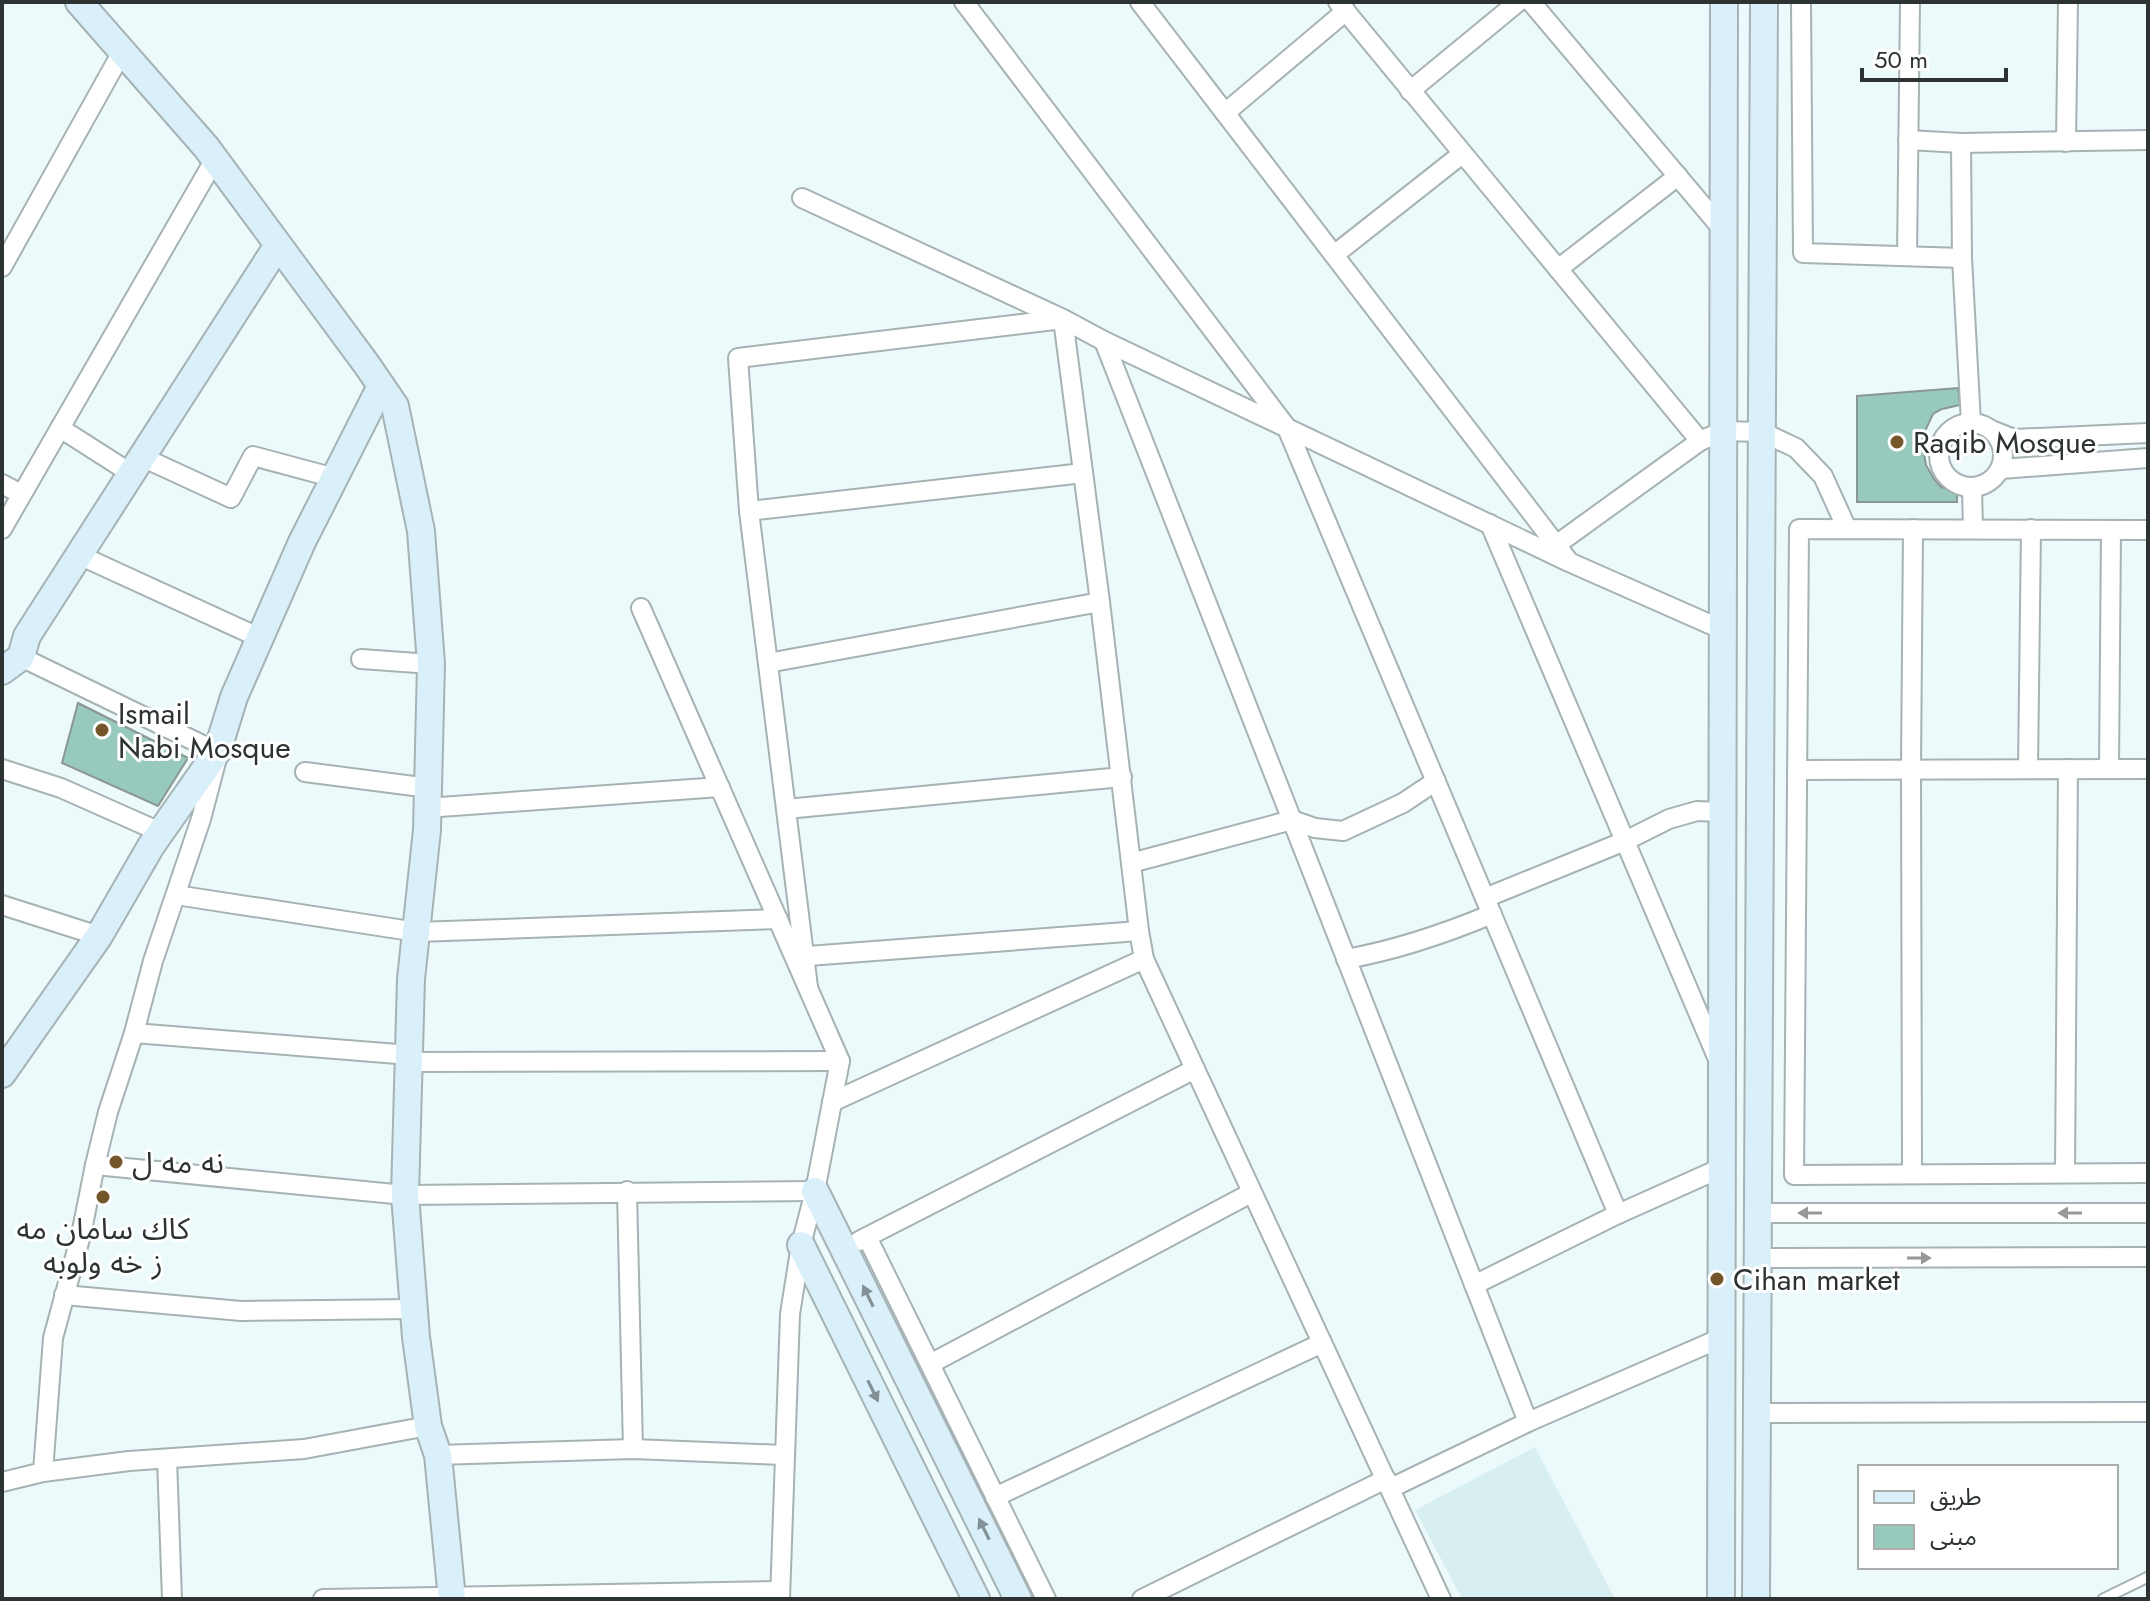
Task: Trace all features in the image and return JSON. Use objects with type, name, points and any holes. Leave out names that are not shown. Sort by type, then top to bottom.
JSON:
[{"type":"street","points":[[79,2],[215,159],[395,406],[421,531],[431,664],[427,830],[411,979],[405,1195],[413,1309],[428,1426],[438,1455],[452,1597]]},
{"type":"street","points":[[964,2],[1287,428],[1618,1214]]},
{"type":"street","points":[[1140,2],[1569,562]]},
{"type":"street","points":[[1410,91],[1518,2]]},
{"type":"street","points":[[1531,2],[1723,230]]},
{"type":"street","points":[[1721,1599],[1723,630],[1711,436],[1723,230],[1724,2]]},
{"type":"street","points":[[1756,1599],[1764,2]]},
{"type":"street","points":[[1801,2],[1803,253],[1962,258]]},
{"type":"street","points":[[1907,256],[1910,2]]},
{"type":"street","points":[[2066,142],[2068,2]]},
{"type":"street","points":[[1225,113],[1342,7],[1558,269],[1711,436]]},
{"type":"street","points":[[2,267],[122,52]]},
{"type":"street","points":[[1908,140],[1961,143],[2148,140]]},
{"type":"street","points":[[1961,143],[1962,258],[1971,423]]},
{"type":"street","points":[[1334,255],[1462,154]]},
{"type":"street","points":[[2,529],[215,159]]},
{"type":"street","points":[[1558,269],[1678,176]]},
{"type":"street","points":[[802,198],[1063,319],[1569,562],[1723,630]]},
{"type":"street","points":[[220,744],[11,664],[278,245]]},
{"type":"street","points":[[1063,319],[1144,959],[1441,1599]]},
{"type":"street","points":[[323,1599],[780,1595],[790,1314],[801,1245],[815,1191],[840,1061],[808,987],[800,957],[786,809],[749,511],[738,358],[1063,319]]},
{"type":"street","points":[[1104,341],[1528,1422]]},
{"type":"street","points":[[43,1472],[53,1338],[81,1235],[108,1112],[153,961],[201,819],[234,697],[302,542],[381,386]]},
{"type":"street","points":[[1994,431],[2004,454],[2001,469],[1995,477],[1972,487],[1960,485],[1949,478],[1939,456],[1941,443],[1959,425],[1983,425],[2014,439],[2148,433]]},
{"type":"street","points":[[60,428],[137,465],[231,498],[253,456],[335,478]]},
{"type":"street","points":[[1556,545],[1711,436],[1762,432],[1796,448],[1823,476],[1847,529]]},
{"type":"street","points":[[2001,469],[2148,458]]},
{"type":"street","points":[[749,511],[1083,473]]},
{"type":"street","points":[[2,484],[21,494]]},
{"type":"street","points":[[1972,487],[1973,529]]},
{"type":"street","points":[[1490,524],[1722,1067]]},
{"type":"street","points":[[2148,530],[1799,529],[1794,1175],[2148,1173]]},
{"type":"street","points":[[1912,1174],[1913,529]]},
{"type":"street","points":[[2028,769],[2031,529]]},
{"type":"street","points":[[2109,769],[2111,530]]},
{"type":"street","points":[[79,555],[260,638]]},
{"type":"street","points":[[768,663],[1100,602]]},
{"type":"street","points":[[641,608],[778,919],[800,957]]},
{"type":"street","points":[[361,659],[431,664]]},
{"type":"street","points":[[2,1074],[10,1046],[99,936],[160,832],[220,744]]},
{"type":"street","points":[[2,769],[61,788],[160,832]]},
{"type":"street","points":[[2065,1173],[2068,769]]},
{"type":"street","points":[[1797,770],[2148,769]]},
{"type":"street","points":[[305,772],[428,798],[720,787]]},
{"type":"street","points":[[786,809],[1122,777]]},
{"type":"street","points":[[1131,863],[1292,820],[1315,828],[1343,831],[1403,803],[1436,781]]},
{"type":"street","points":[[1346,959],[1387,952],[1442,935],[1488,906],[1669,819],[1697,811],[1722,812]]},
{"type":"street","points":[[176,895],[417,932],[778,919]]},
{"type":"street","points":[[2,905],[99,936]]},
{"type":"street","points":[[800,957],[1139,931]]},
{"type":"street","points":[[832,1102],[1144,959]]},
{"type":"street","points":[[134,1033],[409,1059],[840,1061]]},
{"type":"street","points":[[856,1242],[1195,1069]]},
{"type":"street","points":[[95,1165],[405,1195],[815,1191]]},
{"type":"street","points":[[1474,1285],[1618,1214],[1721,1168]]},
{"type":"street","points":[[627,1191],[633,1449]]},
{"type":"street","points":[[815,1191],[856,1242],[930,1364],[1046,1599]]},
{"type":"street","points":[[930,1364],[1251,1193]]},
{"type":"street","points":[[1757,1213],[2148,1213]]},
{"type":"street","points":[[856,1242],[1018,1599]]},
{"type":"street","points":[[801,1245],[976,1599]]},
{"type":"street","points":[[1757,1258],[2148,1257]]},
{"type":"street","points":[[64,1295],[241,1311],[413,1309]]},
{"type":"street","points":[[1142,1599],[1389,1484],[1721,1338]]},
{"type":"street","points":[[995,1497],[1322,1343]]},
{"type":"street","points":[[1756,1413],[2148,1412]]},
{"type":"street","points":[[2,1482],[43,1472],[129,1461],[304,1449],[428,1426]]},
{"type":"street","points":[[438,1455],[633,1449],[784,1455]]},
{"type":"street","points":[[167,1459],[172,1599]]},
{"type":"lane","points":[[2103,1599],[2148,1577]]},
{"type":"shaded area","points":[[1535,1447],[1615,1599],[1462,1599],[1415,1510]]},
{"type":"building","points":[[1958,388],[1960,405],[1933,414],[1925,431],[1923,449],[1926,465],[1934,479],[1941,487],[1957,491],[1957,502],[1857,502],[1857,396]]},
{"type":"building","name":"Ismail Nabi Mosque","points":[[78,703],[188,758],[158,806],[62,763]]},
{"type":"place","name":"Raqib Mosque","points":[[1897,442]]},
{"type":"place","name":"Ismail Nabi Mosque","points":[[102,730]]},
{"type":"place","name":"نه مه ل","points":[[116,1162]]},
{"type":"place","name":"كاك سامان مه ز خه ولوبه","points":[[103,1197]]},
{"type":"place","name":"Cihan market","points":[[1717,1279]]}]
